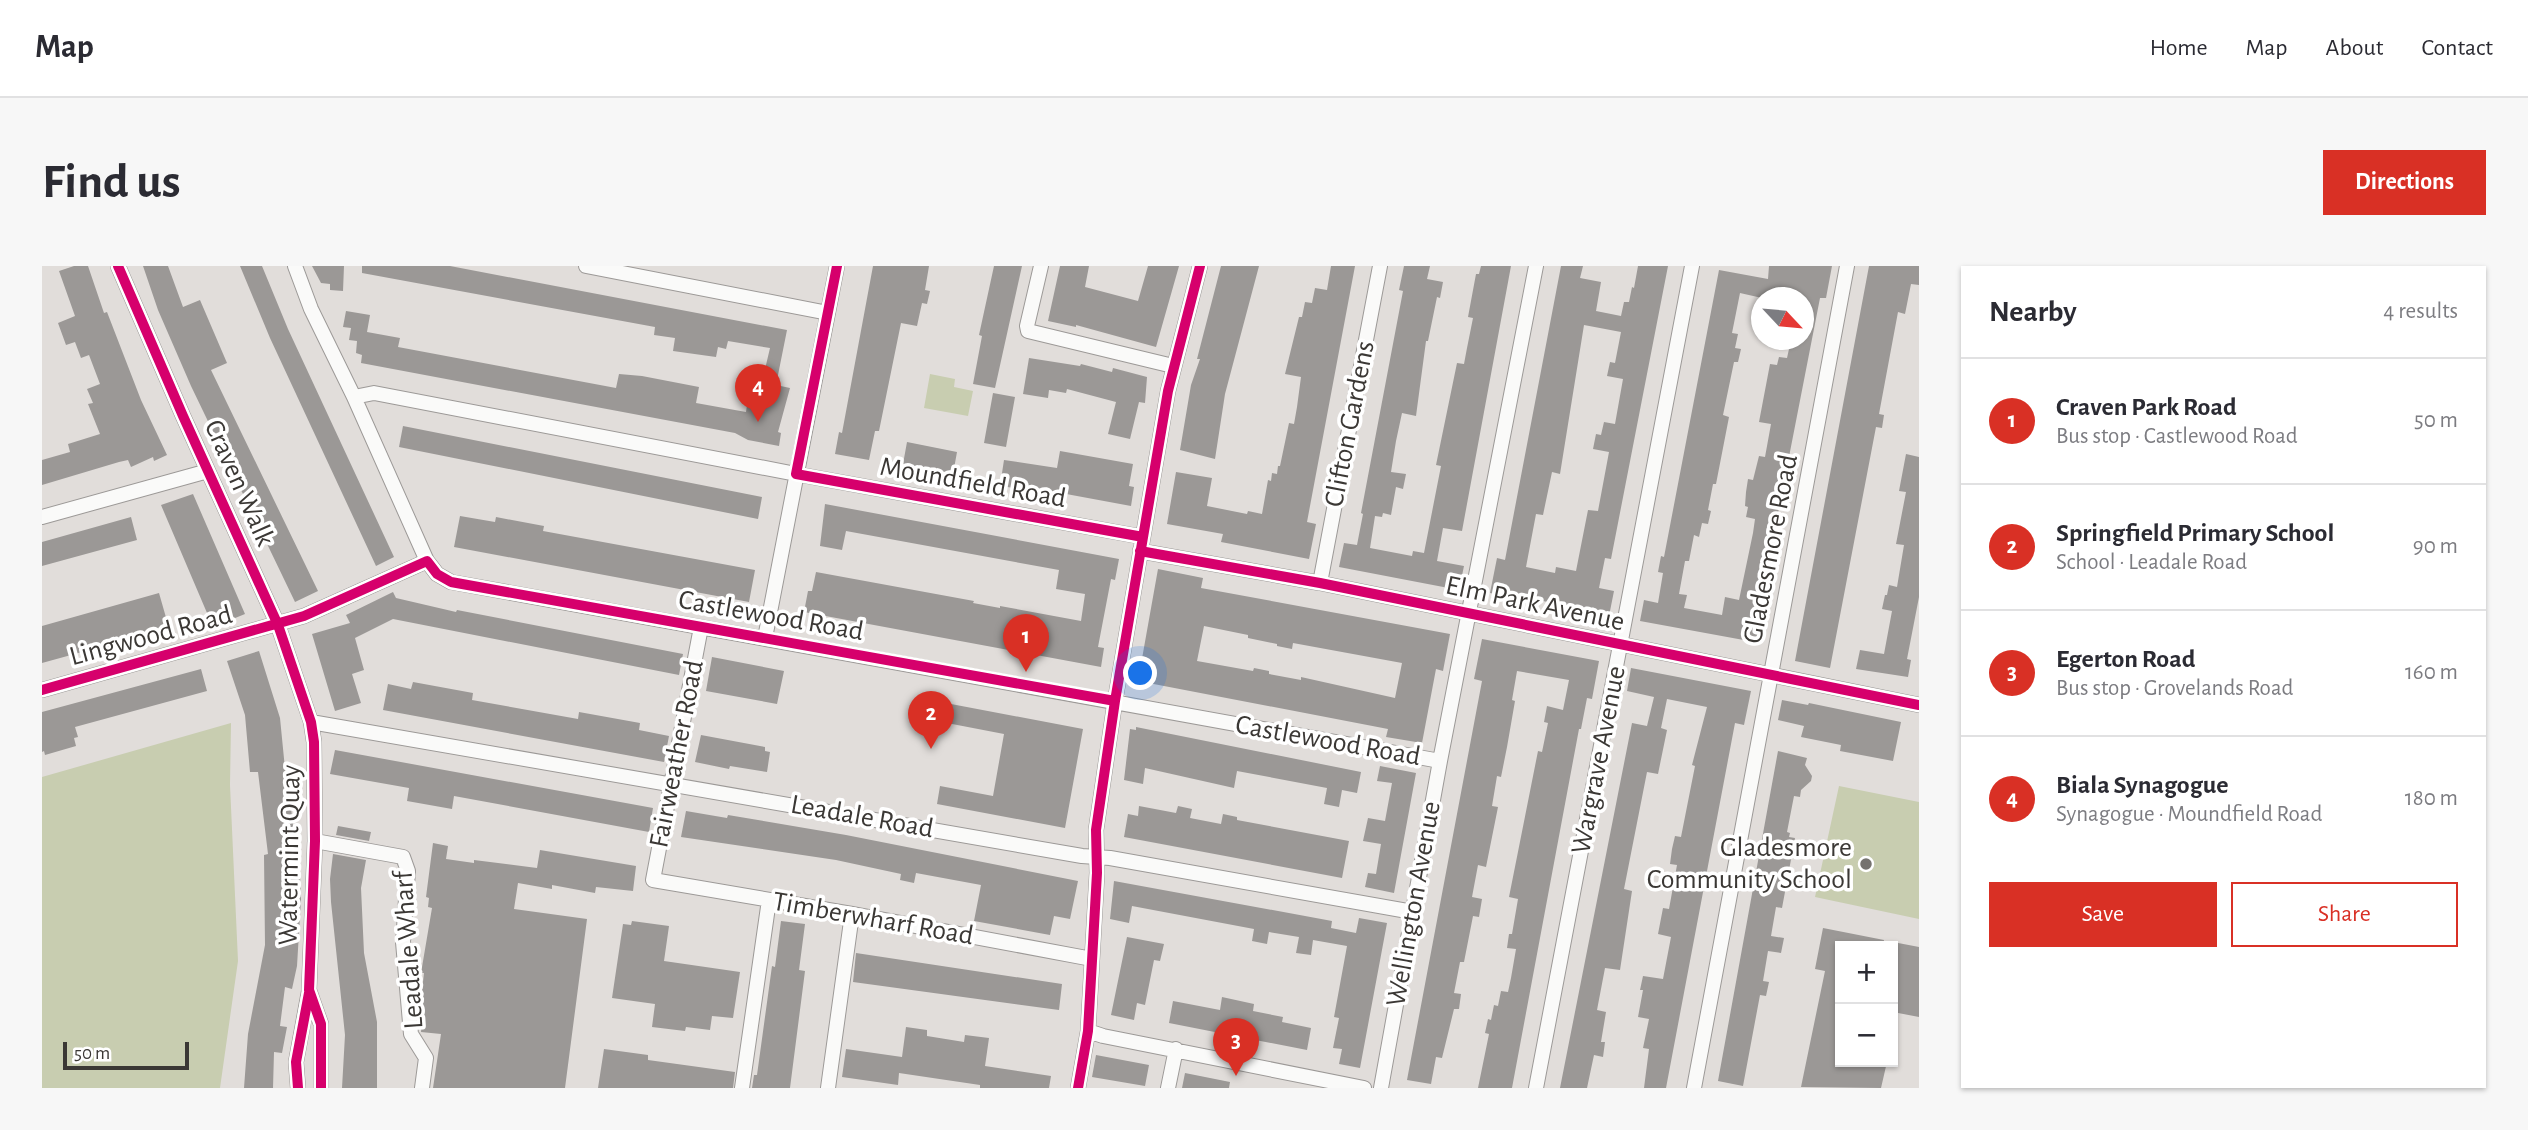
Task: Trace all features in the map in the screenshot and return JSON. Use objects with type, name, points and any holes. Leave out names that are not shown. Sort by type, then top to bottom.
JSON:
[{"type":"street","name":"Craven Walk","points":[[118,266],[278,625],[311,722]]},
{"type":"street","name":"Castlewood Road","points":[[295,266],[311,309],[354,397],[427,561],[437,574],[451,582],[1440,761]]},
{"type":"street","points":[[586,266],[828,313]]},
{"type":"street","points":[[765,638],[837,266]]},
{"type":"street","points":[[1041,266],[1028,331],[1174,366]]},
{"type":"street","points":[[1078,1088],[1088,1031],[1097,873],[1096,830],[1115,701],[1174,366],[1200,266]]},
{"type":"street","name":"Clifton Gardens","points":[[1320,583],[1380,266]]},
{"type":"street","name":"Wellington Avenue","points":[[1381,1088],[1440,761],[1535,266]]},
{"type":"street","name":"Wargrave Avenue","points":[[1536,1088],[1692,266]]},
{"type":"street","name":"Gladesmore Road","points":[[1694,1088],[1847,266]]},
{"type":"street","name":"Moundfield Road","points":[[354,397],[374,393],[1142,544]]},
{"type":"street","points":[[42,517],[208,471]]},
{"type":"street","name":"Elm Park Avenue","points":[[1142,544],[1919,705]]},
{"type":"street","name":"Lingwood Road","points":[[42,690],[278,625],[427,561]]},
{"type":"street","name":"Fairweather Road","points":[[653,880],[701,627]]},
{"type":"street","name":"Leadale Road","points":[[311,722],[1413,912]]},
{"type":"street","name":"Watermint Quay","points":[[298,1088],[296,1062],[310,990],[315,841],[314,742],[311,722]]},
{"type":"street","name":"Leadale Wharf","points":[[315,841],[403,857],[408,871],[403,942],[411,1034],[426,1058],[422,1088]]},
{"type":"street","name":"Timberwharf Road","points":[[653,880],[1092,959]]},
{"type":"street","points":[[741,1088],[769,900]]},
{"type":"street","points":[[828,1088],[852,914]]},
{"type":"street","name":"Watermint Quay","points":[[310,990],[321,1024],[321,1088]]},
{"type":"street","points":[[1088,1031],[1176,1049],[1311,1083],[1363,1088]]},
{"type":"street","points":[[1168,1088],[1176,1049]]},
{"type":"green space","points":[[930,374],[955,379],[954,387],[973,391],[968,416],[924,408]]},
{"type":"green space","points":[[231,723],[230,785],[238,961],[220,1088],[42,1088],[42,777]]},
{"type":"green space","points":[[1839,786],[1919,802],[1919,919],[1815,897]]},
{"type":"building","points":[[74,266],[88,266],[104,313],[107,312],[141,400],[167,455],[154,461],[153,457],[131,467],[128,460],[119,462],[42,485],[42,460],[70,452],[68,444],[100,434],[88,404],[93,403],[87,389],[100,384],[89,355],[81,358],[75,342],[66,345],[58,323],[75,316],[59,271]]},
{"type":"building","points":[[143,266],[168,266],[183,307],[200,300],[227,363],[211,370],[318,591],[295,602],[191,386],[158,310]]},
{"type":"building","points":[[240,266],[262,266],[288,329],[394,557],[376,566],[270,338]]},
{"type":"building","points":[[312,266],[344,266],[343,291],[330,290],[330,284],[321,283]]},
{"type":"building","points":[[362,266],[450,266],[787,330],[776,385],[790,388],[778,432],[781,433],[779,446],[748,440],[735,433],[361,363],[362,355],[356,353],[357,341],[349,340],[351,328],[343,327],[346,311],[370,315],[367,332],[400,338],[398,347],[616,388],[619,374],[642,376],[699,387],[696,403],[746,412],[749,391],[756,392],[758,382],[762,382],[770,348],[728,341],[726,349],[718,347],[716,357],[673,351],[675,338],[654,335],[655,327],[362,273]]},
{"type":"building","points":[[873,266],[929,266],[925,290],[930,291],[927,304],[922,303],[917,326],[901,323],[879,431],[875,431],[869,460],[835,454],[839,432],[842,433]]},
{"type":"building","points":[[994,266],[1022,266],[995,388],[973,384],[982,336],[979,335]]},
{"type":"building","points":[[1060,266],[1089,266],[1085,287],[1138,301],[1148,266],[1179,266],[1156,347],[1076,325],[1048,321]]},
{"type":"building","points":[[1221,266],[1259,266],[1225,394],[1215,459],[1180,450],[1191,385],[1200,359],[1197,359]]},
{"type":"building","points":[[1331,266],[1355,266],[1307,522],[1316,524],[1309,559],[1221,542],[1223,534],[1167,524],[1176,472],[1212,478],[1207,506],[1247,514],[1248,511],[1262,514],[1268,480],[1271,481],[1272,473],[1277,474],[1289,423],[1294,424],[1301,377],[1285,374],[1299,317],[1302,317],[1305,302],[1312,303],[1315,288],[1327,290]]},
{"type":"building","points":[[1404,266],[1430,266],[1427,279],[1443,282],[1426,341],[1416,416],[1402,413],[1396,441],[1391,472],[1406,474],[1403,489],[1396,487],[1391,515],[1383,513],[1382,517],[1375,516],[1370,548],[1412,556],[1413,551],[1424,553],[1441,466],[1436,465],[1457,363],[1464,364],[1473,318],[1468,317],[1476,274],[1479,274],[1481,266],[1511,266],[1462,531],[1443,528],[1437,561],[1464,566],[1459,590],[1339,567],[1344,543],[1357,545],[1403,291],[1399,290]]},
{"type":"building","points":[[1561,266],[1583,266],[1580,278],[1601,282],[1596,311],[1621,316],[1624,302],[1629,302],[1632,287],[1634,288],[1638,266],[1668,266],[1611,559],[1605,558],[1599,588],[1614,591],[1609,616],[1564,605],[1490,593],[1497,558],[1505,560]],"holes":[[[1584,325],[1621,332],[1615,363],[1610,362],[1607,376],[1623,379],[1615,424],[1604,422],[1601,435],[1596,434],[1593,449],[1609,452],[1598,511],[1588,510],[1576,571],[1556,567],[1555,573],[1526,567],[1536,514],[1543,515],[1552,472],[1560,474]]]},
{"type":"building","points":[[1769,266],[1832,266],[1826,298],[1820,298],[1814,329],[1814,287],[1751,287],[1751,296],[1740,293],[1732,333],[1738,334],[1735,348],[1741,349],[1738,362],[1734,362],[1723,415],[1729,417],[1708,510],[1711,511],[1708,524],[1702,523],[1699,537],[1694,535],[1689,561],[1685,561],[1679,594],[1687,595],[1684,608],[1722,615],[1725,597],[1739,600],[1755,519],[1746,517],[1748,479],[1753,480],[1759,456],[1765,457],[1771,424],[1759,422],[1770,364],[1777,365],[1779,357],[1787,358],[1789,350],[1810,350],[1756,626],[1763,627],[1760,643],[1640,621],[1644,600],[1658,603],[1663,573],[1658,572],[1661,556],[1664,557],[1719,270],[1768,279]]},
{"type":"building","points":[[1869,266],[1919,266],[1919,285],[1911,284],[1905,314],[1898,312],[1879,414],[1884,415],[1882,428],[1876,427],[1830,668],[1795,661]]},
{"type":"building","points":[[1029,358],[1080,366],[1081,364],[1112,372],[1113,368],[1147,377],[1145,403],[1139,402],[1130,439],[1108,434],[1116,402],[1067,389],[1066,393],[1049,390],[1048,398],[1023,394]]},
{"type":"building","points":[[993,393],[1015,397],[1006,447],[984,443]]},
{"type":"building","points":[[403,426],[762,497],[758,519],[399,447]]},
{"type":"building","points":[[907,442],[957,452],[953,474],[903,464]]},
{"type":"building","points":[[1060,451],[1133,464],[1129,486],[1134,487],[1131,506],[1050,491],[1000,486],[1004,460],[1057,468]]},
{"type":"building","points":[[1906,454],[1919,457],[1919,597],[1907,659],[1911,660],[1908,677],[1856,669],[1860,650],[1884,654],[1892,611],[1882,609],[1889,585],[1897,587],[1904,545],[1896,544],[1906,492],[1899,491]]},
{"type":"building","points":[[193,494],[245,614],[213,627],[161,505]]},
{"type":"building","points":[[825,504],[1119,559],[1115,580],[1111,579],[1098,647],[1104,648],[1101,667],[804,612],[808,591],[812,591],[816,572],[1081,621],[1085,594],[1056,589],[1059,570],[846,531],[842,550],[820,546]]},
{"type":"building","points":[[460,516],[495,522],[496,517],[544,526],[543,531],[755,570],[749,602],[454,547]]},
{"type":"building","points":[[131,517],[137,540],[42,566],[42,542]]},
{"type":"building","points":[[1158,569],[1203,578],[1201,588],[1450,634],[1443,671],[1436,669],[1422,743],[1386,737],[1388,729],[1138,681]],"holes":[[[1204,626],[1248,635],[1248,638],[1292,649],[1293,643],[1402,663],[1395,698],[1301,677],[1301,680],[1269,674],[1269,671],[1254,668],[1253,671],[1197,661]]]},
{"type":"building","points":[[393,592],[396,598],[456,612],[457,610],[683,654],[679,675],[393,619],[355,638],[364,670],[352,674],[361,703],[335,711],[312,634],[350,623],[346,615]]},
{"type":"building","points":[[159,593],[169,628],[42,663],[42,626]]},
{"type":"building","points":[[1482,639],[1599,661],[1592,699],[1587,698],[1579,729],[1512,1088],[1478,1088],[1489,1034],[1485,1033],[1494,1005],[1498,1006],[1501,991],[1508,992],[1511,978],[1516,949],[1507,948],[1518,899],[1509,897],[1538,751],[1542,752],[1548,723],[1544,722],[1547,706],[1563,710],[1569,680],[1517,671],[1507,747],[1501,777],[1497,776],[1492,806],[1498,807],[1486,867],[1478,865],[1472,897],[1482,899],[1479,917],[1473,916],[1464,962],[1460,962],[1454,993],[1461,994],[1459,1009],[1454,1009],[1442,1058],[1436,1057],[1431,1084],[1407,1080],[1482,681],[1474,679]]},
{"type":"building","points":[[259,651],[280,718],[288,799],[296,852],[299,852],[301,899],[297,966],[292,989],[285,987],[280,1026],[287,1027],[282,1053],[274,1052],[273,1088],[244,1088],[248,1034],[265,945],[264,855],[268,854],[258,772],[250,772],[245,715],[227,661]]},
{"type":"building","points":[[712,657],[784,671],[777,704],[706,691]]},
{"type":"building","points":[[1631,668],[1751,691],[1744,725],[1735,723],[1666,1088],[1644,1088],[1649,1049],[1643,1048],[1649,1019],[1638,1017],[1643,990],[1640,990],[1643,976],[1663,979],[1671,937],[1658,934],[1663,908],[1669,909],[1677,865],[1670,864],[1672,849],[1675,836],[1681,837],[1695,766],[1692,765],[1707,707],[1667,699],[1661,728],[1667,730],[1658,774],[1647,772],[1624,889],[1632,891],[1620,970],[1605,968],[1597,1010],[1606,1012],[1601,1042],[1605,1042],[1603,1057],[1594,1055],[1587,1088],[1560,1088],[1632,723],[1647,726],[1654,697],[1627,691]]},
{"type":"building","points":[[201,669],[207,691],[75,727],[78,737],[74,738],[76,746],[45,755],[44,751],[42,752],[42,712]]},
{"type":"building","points":[[413,682],[473,693],[472,700],[578,719],[579,712],[640,723],[639,730],[669,736],[664,762],[383,710],[388,684],[411,689]]},
{"type":"building","points":[[1782,700],[1901,722],[1893,761],[1840,751],[1841,745],[1801,737],[1804,726],[1778,720]]},
{"type":"building","points":[[951,704],[1083,729],[1065,828],[937,804],[940,786],[993,796],[1004,734],[947,723]]},
{"type":"building","points":[[1136,727],[1361,772],[1357,793],[1342,790],[1339,807],[1324,804],[1327,788],[1237,771],[1234,788],[1145,768],[1143,784],[1124,780],[1130,729],[1136,730]]},
{"type":"building","points":[[701,735],[765,747],[765,751],[770,752],[767,772],[730,766],[729,769],[695,762]]},
{"type":"building","points":[[335,750],[653,808],[649,832],[454,796],[452,809],[407,801],[409,788],[330,774]]},
{"type":"building","points":[[1778,751],[1807,758],[1805,765],[1812,776],[1811,781],[1801,790],[1800,797],[1794,796],[1787,832],[1790,833],[1789,837],[1795,838],[1782,908],[1776,907],[1771,936],[1784,938],[1781,953],[1768,951],[1763,981],[1769,982],[1766,996],[1760,995],[1743,1086],[1718,1081]]},
{"type":"building","points":[[1380,766],[1416,773],[1394,893],[1365,887],[1368,873],[1376,874],[1381,844],[1363,841],[1368,818],[1385,821],[1392,783],[1377,781]]},
{"type":"building","points":[[1139,806],[1176,813],[1178,806],[1192,809],[1190,818],[1221,824],[1223,814],[1237,817],[1237,820],[1349,841],[1342,878],[1124,837],[1128,814],[1138,816]]},
{"type":"building","points":[[686,811],[727,818],[728,815],[846,835],[1078,881],[1070,919],[1054,916],[1050,935],[974,921],[981,885],[916,873],[914,883],[900,880],[901,874],[836,860],[681,837]]},
{"type":"building","points":[[338,826],[371,832],[369,841],[336,835]]},
{"type":"building","points":[[433,843],[448,846],[446,859],[474,863],[474,860],[537,868],[540,850],[636,866],[633,891],[596,887],[595,893],[552,885],[552,889],[518,883],[514,909],[587,919],[565,1088],[433,1088],[441,1034],[421,1032],[422,1021],[419,1017],[424,973],[421,973],[432,908],[428,907],[429,898],[426,897]]},
{"type":"building","points":[[333,854],[366,860],[361,888],[364,953],[377,1022],[377,1088],[342,1088],[345,1035],[331,902]]},
{"type":"building","points":[[1114,881],[1332,921],[1331,928],[1356,933],[1359,918],[1387,923],[1360,1068],[1339,1064],[1342,1049],[1333,1048],[1339,1018],[1334,1017],[1347,946],[1313,940],[1311,955],[1296,953],[1299,937],[1269,932],[1267,944],[1252,941],[1254,929],[1132,906],[1129,923],[1110,919]]},
{"type":"building","points":[[632,921],[669,926],[664,961],[740,972],[733,1018],[712,1016],[710,1030],[686,1027],[685,1031],[652,1027],[655,1004],[612,998],[623,924],[631,925]]},
{"type":"building","points":[[781,921],[805,924],[799,970],[805,971],[790,1088],[752,1088],[754,1075],[757,1075]]},
{"type":"building","points":[[1823,928],[1884,940],[1835,941],[1835,1067],[1886,1067],[1881,1088],[1801,1087],[1825,971],[1815,969]]},
{"type":"building","points":[[1127,937],[1164,944],[1160,961],[1154,960],[1145,1005],[1137,1003],[1134,1020],[1111,1015]]},
{"type":"building","points":[[1898,943],[1919,947],[1919,1017],[1898,1013]]},
{"type":"building","points":[[856,953],[1062,984],[1059,1010],[853,982]]},
{"type":"building","points":[[1222,997],[1254,1004],[1253,1011],[1283,1017],[1282,1022],[1311,1028],[1307,1050],[1169,1023],[1173,1001],[1220,1010]]},
{"type":"building","points":[[906,1027],[927,1030],[927,1036],[964,1042],[965,1035],[989,1038],[985,1066],[1051,1076],[1049,1088],[980,1088],[980,1085],[899,1073],[898,1085],[842,1077],[846,1049],[902,1057]]},
{"type":"building","points":[[604,1049],[648,1055],[648,1060],[735,1072],[733,1088],[598,1088]]},
{"type":"building","points":[[1096,1055],[1149,1065],[1145,1086],[1092,1077]]},
{"type":"building","points":[[1185,1073],[1230,1082],[1229,1088],[1182,1088]]},
{"type":"cycle path","points":[[118,266],[278,625],[311,722],[314,742],[315,841],[309,990],[321,1024],[321,1088]]},
{"type":"cycle path","points":[[837,266],[796,474],[1143,537]]},
{"type":"cycle path","points":[[1078,1088],[1088,1031],[1097,873],[1096,830],[1115,701],[1168,391],[1200,266]]},
{"type":"cycle path","points":[[1140,551],[1320,583],[1919,705]]},
{"type":"cycle path","points":[[42,690],[304,616],[427,561],[437,574],[451,582],[1115,701]]},
{"type":"cycle path","points":[[298,1088],[296,1062],[309,993]]},
{"type":"place","name":"Biala Synagogue","points":[[758,422]]},
{"type":"place","name":"Craven Park Road","points":[[1026,672]]},
{"type":"place","name":"Springfield Primary School","points":[[931,749]]},
{"type":"place","name":"Gladesmore Community School","points":[[1866,864]]},
{"type":"place","name":"Egerton Road","points":[[1236,1076]]}]
